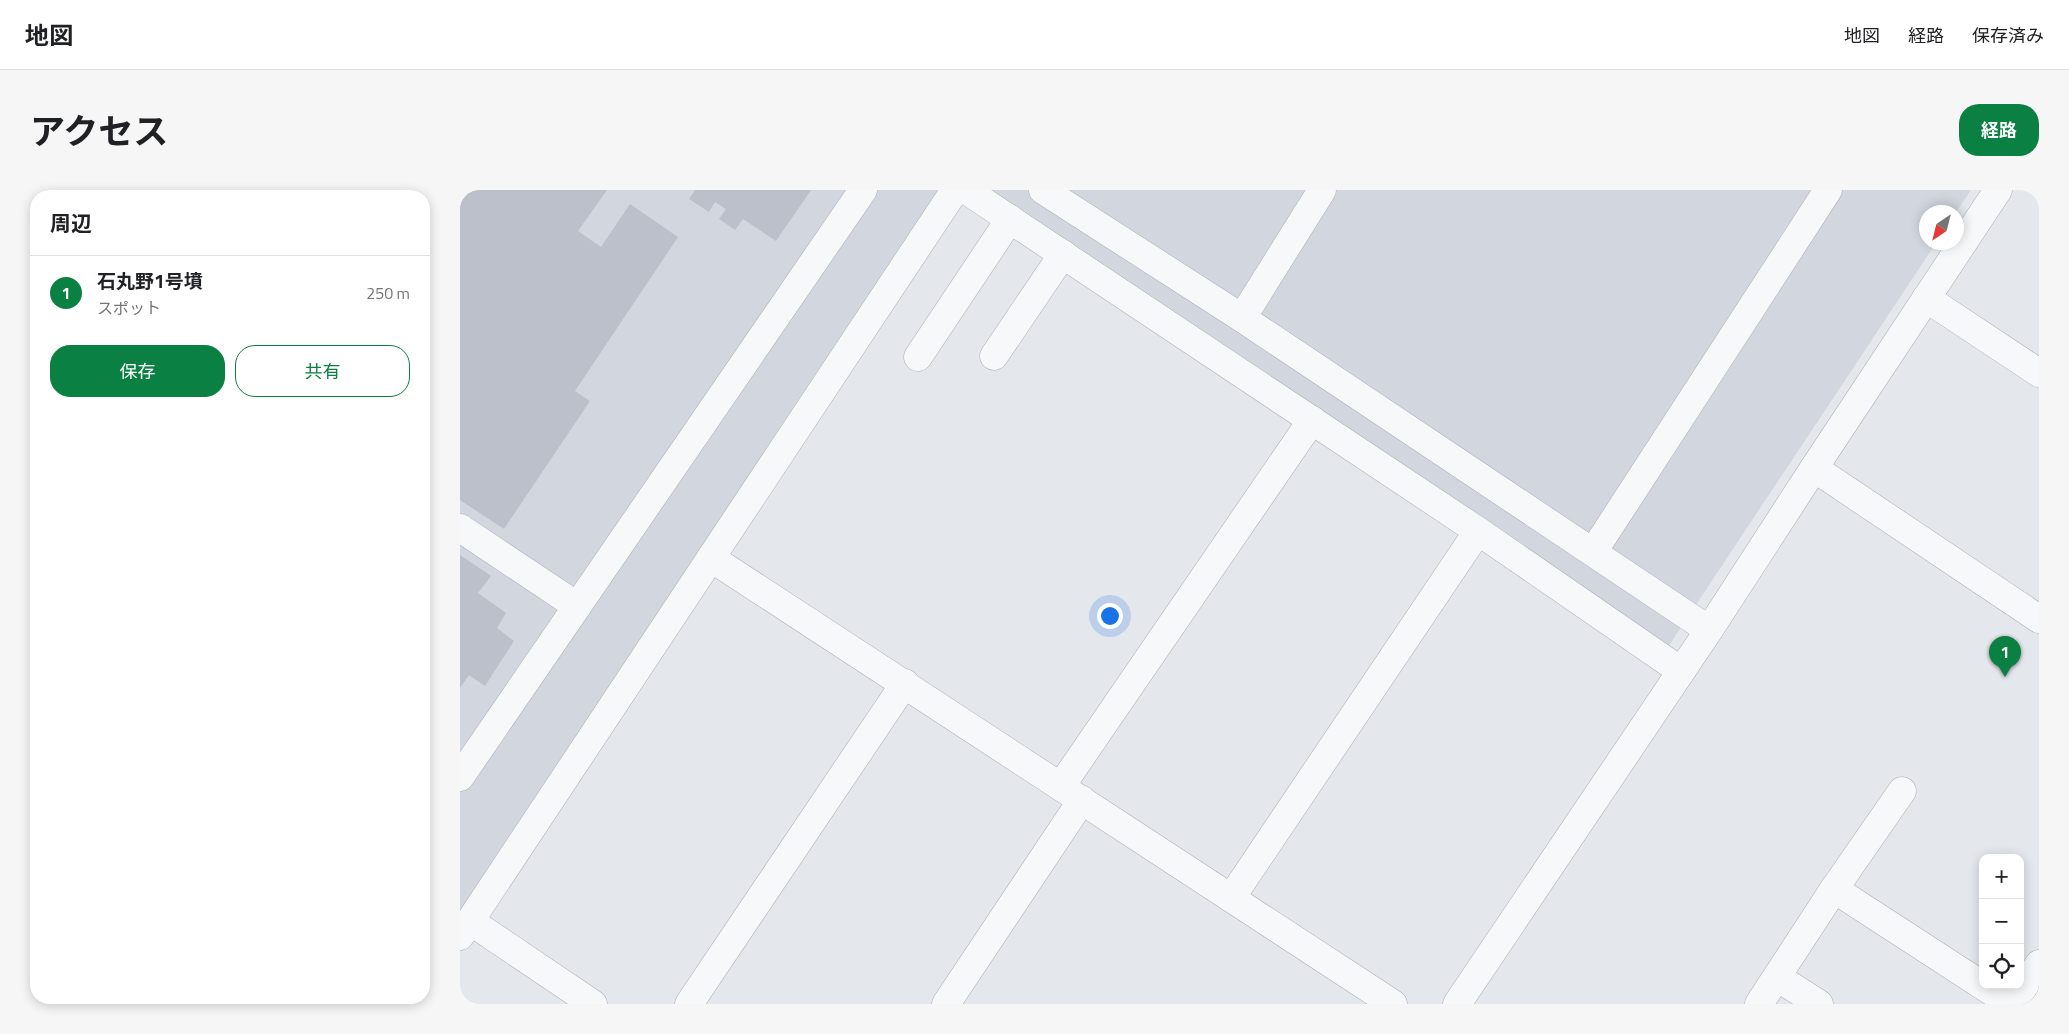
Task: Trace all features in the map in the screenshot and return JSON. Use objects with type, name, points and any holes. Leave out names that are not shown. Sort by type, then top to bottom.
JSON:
[{"type":"street","points":[[460,777],[863,190]]},
{"type":"street","points":[[593,1004],[465,929],[955,190]]},
{"type":"street","points":[[966,190],[1478,531],[1681,671]]},
{"type":"street","points":[[1042,190],[1242,318],[1709,630]]},
{"type":"street","points":[[1242,318],[1322,190]]},
{"type":"street","points":[[1593,552],[1828,190]]},
{"type":"street","points":[[1457,1004],[1709,630],[1998,190]]},
{"type":"street","points":[[918,356],[1010,219]]},
{"type":"street","points":[[994,356],[1063,254]]},
{"type":"street","points":[[1926,298],[2039,373]]},
{"type":"street","points":[[946,1004],[1072,793],[1312,420]]},
{"type":"street","points":[[1814,468],[2039,619]]},
{"type":"street","points":[[460,528],[577,606]]},
{"type":"street","points":[[1231,898],[1478,531]]},
{"type":"street","points":[[711,558],[1393,1004]]},
{"type":"street","points":[[689,1004],[904,683]]},
{"type":"street","points":[[1759,1004],[1834,889],[1902,791]]},
{"type":"street","points":[[1834,889],[2011,1004],[2039,964]]},
{"type":"street","points":[[1777,977],[1819,1004]]},
{"type":"shaded area","points":[[460,190],[940,190],[460,912]]},
{"type":"shaded area","points":[[983,190],[1971,190],[1961,205],[1919,205],[1919,250],[1931,250],[1668,647]]},
{"type":"building","points":[[460,190],[607,190],[578,231],[601,247],[630,204],[678,237],[575,391],[590,401],[504,529],[460,500]]},
{"type":"building","points":[[695,190],[811,190],[776,241],[743,219],[735,230],[719,219],[726,209],[715,202],[709,212],[689,199]]},
{"type":"building","points":[[460,555],[491,576],[478,593],[506,613],[497,628],[514,641],[485,686],[469,675],[460,688]]},
{"type":"place","name":"石丸野1号墳","points":[[2005,677]]}]
